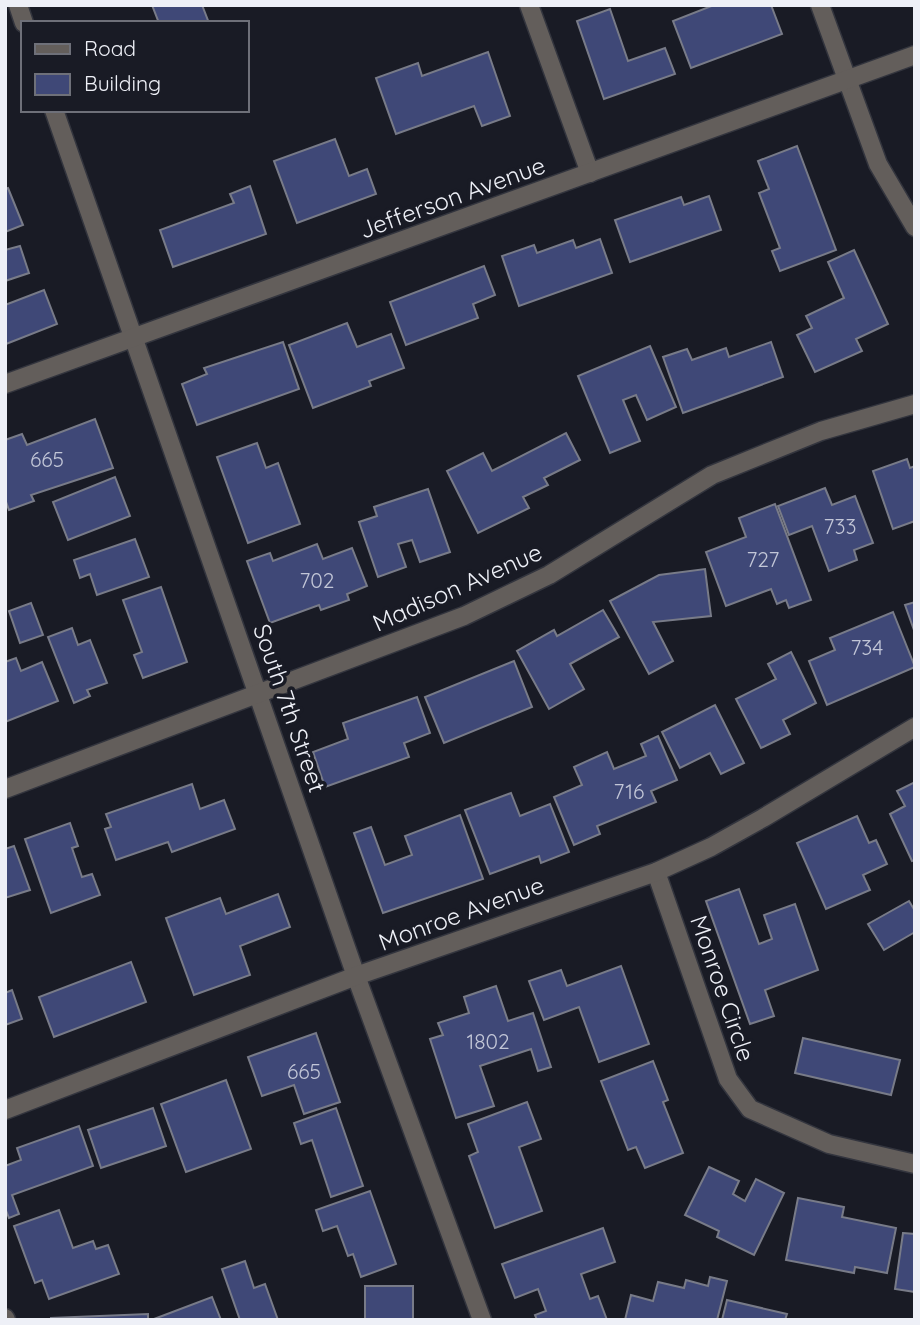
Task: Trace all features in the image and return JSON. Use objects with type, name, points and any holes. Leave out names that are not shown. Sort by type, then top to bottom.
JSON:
[{"type":"street","points":[[529,5],[590,173]]},
{"type":"street","points":[[820,5],[878,164],[915,227]]},
{"type":"street","name":"Jefferson Avenue","points":[[5,384],[915,55]]},
{"type":"street","name":"South 7th Street","points":[[55,112],[356,976],[482,1320]]},
{"type":"street","name":"Madison Avenue","points":[[5,789],[464,617],[549,575],[712,475],[821,430],[915,404]]},
{"type":"street","name":"Monroe Avenue","points":[[5,1110],[356,976],[656,872],[762,818],[915,727]]},
{"type":"street","name":"Monroe Circle","points":[[656,872],[728,1079],[750,1109],[829,1144],[915,1164]]},
{"type":"building","points":[[152,5],[202,5],[208,21],[158,21]]},
{"type":"building","points":[[714,5],[771,5],[782,34],[691,68],[673,21]]},
{"type":"building","points":[[610,9],[628,61],[665,48],[675,74],[604,99],[577,21]]},
{"type":"building","points":[[488,52],[510,116],[482,126],[474,106],[396,134],[376,78],[418,63],[422,76]]},
{"type":"building","points":[[335,139],[349,176],[367,169],[376,194],[297,223],[274,161]]},
{"type":"building","points":[[797,146],[836,250],[780,271],[772,251],[780,248],[759,193],[769,189],[758,161]]},
{"type":"building","points":[[250,186],[266,234],[173,267],[160,230],[234,203],[230,194]]},
{"type":"building","points":[[8,188],[23,225],[5,232],[5,189]]},
{"type":"building","points":[[709,196],[721,230],[630,262],[615,220],[681,197],[684,205]]},
{"type":"building","points":[[600,239],[612,273],[519,306],[502,256],[534,245],[537,253],[573,240],[576,248]]},
{"type":"building","points":[[20,246],[29,273],[5,281],[5,250]]},
{"type":"building","points":[[854,250],[888,324],[856,339],[862,351],[815,372],[797,335],[812,328],[806,316],[844,298],[828,262]]},
{"type":"building","points":[[484,266],[495,295],[473,304],[478,318],[406,345],[390,302]]},
{"type":"building","points":[[44,290],[57,324],[6,344],[5,305]]},
{"type":"building","points":[[347,323],[357,347],[391,334],[404,368],[369,381],[371,386],[313,408],[289,345]]},
{"type":"building","points":[[283,342],[299,389],[197,425],[182,384],[207,374],[204,368]]},
{"type":"building","points":[[771,342],[783,377],[683,413],[663,357],[687,349],[692,360],[726,348],[729,357]]},
{"type":"building","points":[[650,346],[676,407],[647,420],[636,395],[623,400],[640,441],[610,453],[578,376]]},
{"type":"building","points":[[95,419],[113,468],[31,495],[34,501],[9,510],[5,499],[5,440],[22,434],[27,445]]},
{"type":"building","points":[[566,433],[580,460],[544,478],[548,485],[523,497],[529,508],[478,533],[447,471],[483,453],[492,471]]},
{"type":"building","points":[[257,443],[266,468],[278,463],[300,524],[248,543],[217,457]]},
{"type":"building","points":[[907,459],[910,468],[915,466],[915,521],[893,529],[873,471]]},
{"type":"building","points":[[115,477],[130,516],[68,540],[53,502]]},
{"type":"building","points":[[825,488],[832,505],[855,496],[873,543],[854,550],[857,560],[829,571],[812,526],[789,535],[778,506]]},
{"type":"building","points":[[428,489],[450,552],[420,562],[412,540],[398,544],[406,567],[378,577],[359,522],[377,516],[374,507]]},
{"type":"building","points":[[775,504],[811,600],[789,608],[786,600],[777,604],[771,589],[726,606],[706,552],[746,537],[739,518]]},
{"type":"building","points":[[135,539],[149,577],[97,595],[90,574],[80,578],[74,560]]},
{"type":"building","points":[[317,544],[323,559],[352,548],[367,586],[347,594],[349,600],[321,610],[319,605],[270,623],[247,561],[270,553],[273,561]]},
{"type":"building","points":[[705,569],[711,616],[653,622],[673,661],[649,674],[610,601],[659,575]]},
{"type":"building","points":[[161,587],[187,662],[143,678],[134,655],[142,652],[123,600]]},
{"type":"building","points":[[915,602],[915,633],[905,605]]},
{"type":"building","points":[[31,603],[43,635],[20,643],[9,611]]},
{"type":"building","points":[[603,610],[619,637],[570,664],[584,689],[549,709],[517,651],[554,630],[557,636]]},
{"type":"building","points":[[893,612],[915,667],[827,705],[809,661],[835,650],[830,638]]},
{"type":"building","points":[[72,628],[78,645],[90,640],[107,683],[87,690],[90,696],[74,703],[48,637]]},
{"type":"building","points":[[791,652],[816,703],[783,720],[790,734],[761,748],[736,699],[776,679],[768,664]]},
{"type":"building","points":[[16,658],[21,671],[42,662],[58,701],[5,722],[5,662]]},
{"type":"building","points":[[514,661],[532,707],[444,743],[425,697]]},
{"type":"building","points":[[417,697],[430,733],[404,743],[409,757],[325,787],[313,752],[348,739],[343,723]]},
{"type":"building","points":[[715,705],[744,763],[721,774],[710,753],[680,768],[662,732]]},
{"type":"building","points":[[658,736],[677,780],[651,791],[656,802],[597,826],[600,834],[574,845],[554,797],[582,785],[574,767],[607,752],[614,769],[646,756],[641,744]]},
{"type":"building","points":[[915,782],[915,860],[912,861],[890,814],[905,806],[897,791]]},
{"type":"building","points":[[192,784],[200,809],[224,800],[235,829],[172,852],[168,842],[116,860],[105,829],[111,827],[106,814]]},
{"type":"building","points":[[511,793],[520,816],[550,804],[569,852],[541,863],[539,856],[490,874],[465,810]]},
{"type":"building","points":[[460,815],[483,879],[383,913],[354,833],[371,827],[385,865],[412,855],[405,836]]},
{"type":"building","points":[[857,816],[869,843],[876,840],[887,864],[863,875],[870,890],[826,909],[797,843]]},
{"type":"building","points":[[70,823],[78,846],[72,848],[82,877],[92,874],[100,895],[51,913],[25,839]]},
{"type":"building","points":[[14,846],[30,890],[5,898],[5,849]]},
{"type":"building","points":[[739,889],[759,944],[772,939],[764,915],[795,904],[818,970],[765,990],[774,1016],[750,1024],[706,901]]},
{"type":"building","points":[[278,894],[290,927],[240,946],[250,975],[194,995],[166,918],[220,898],[226,914]]},
{"type":"building","points":[[909,901],[915,911],[915,932],[884,950],[868,924]]},
{"type":"building","points":[[131,962],[146,1002],[54,1037],[39,997]]},
{"type":"building","points":[[621,966],[649,1044],[599,1062],[579,1007],[544,1020],[529,981],[561,970],[567,986]]},
{"type":"building","points":[[496,986],[508,1021],[533,1013],[551,1067],[538,1071],[531,1049],[480,1066],[494,1106],[456,1118],[430,1039],[443,1035],[438,1023],[469,1013],[464,997]]},
{"type":"building","points":[[12,990],[22,1019],[5,1025],[5,993]]},
{"type":"building","points":[[316,1033],[340,1102],[304,1114],[294,1085],[262,1096],[248,1057]]},
{"type":"building","points":[[803,1038],[900,1060],[891,1095],[795,1073]]},
{"type":"building","points":[[653,1061],[668,1100],[663,1102],[683,1153],[645,1168],[636,1147],[628,1150],[601,1081]]},
{"type":"building","points":[[226,1080],[251,1149],[186,1172],[161,1104]]},
{"type":"building","points":[[527,1102],[541,1139],[519,1147],[542,1211],[495,1228],[469,1156],[478,1152],[468,1124]]},
{"type":"building","points":[[153,1108],[166,1146],[101,1168],[88,1130]]},
{"type":"building","points":[[336,1108],[363,1186],[331,1197],[312,1140],[301,1144],[294,1123]]},
{"type":"building","points":[[79,1126],[93,1166],[12,1195],[19,1214],[9,1218],[5,1208],[5,1166],[21,1160],[17,1148]]},
{"type":"building","points":[[709,1167],[739,1181],[733,1194],[745,1201],[756,1179],[784,1193],[754,1255],[717,1237],[719,1231],[685,1215]]},
{"type":"building","points":[[370,1191],[396,1264],[361,1277],[353,1254],[348,1256],[337,1226],[323,1231],[316,1210]]},
{"type":"building","points":[[798,1198],[844,1207],[842,1217],[896,1228],[887,1273],[855,1267],[854,1273],[786,1260]]},
{"type":"building","points":[[59,1210],[73,1248],[93,1241],[96,1249],[108,1245],[119,1274],[49,1299],[42,1280],[35,1283],[14,1226]]},
{"type":"building","points":[[603,1228],[615,1262],[581,1274],[590,1299],[598,1296],[607,1320],[537,1320],[535,1315],[546,1311],[538,1289],[515,1298],[502,1264]]},
{"type":"building","points":[[903,1233],[915,1234],[915,1292],[895,1289]]},
{"type":"building","points":[[245,1261],[254,1288],[265,1284],[278,1320],[240,1320],[222,1269]]},
{"type":"building","points":[[710,1277],[727,1281],[717,1320],[625,1320],[631,1295],[653,1301],[658,1282],[684,1288],[686,1280],[708,1286]]},
{"type":"building","points":[[365,1286],[413,1286],[413,1320],[365,1320]]},
{"type":"building","points":[[212,1297],[221,1320],[154,1320],[154,1319]]},
{"type":"building","points":[[727,1300],[787,1314],[785,1320],[722,1320]]},
{"type":"building","points":[[148,1314],[148,1320],[51,1320],[51,1318]]}]
